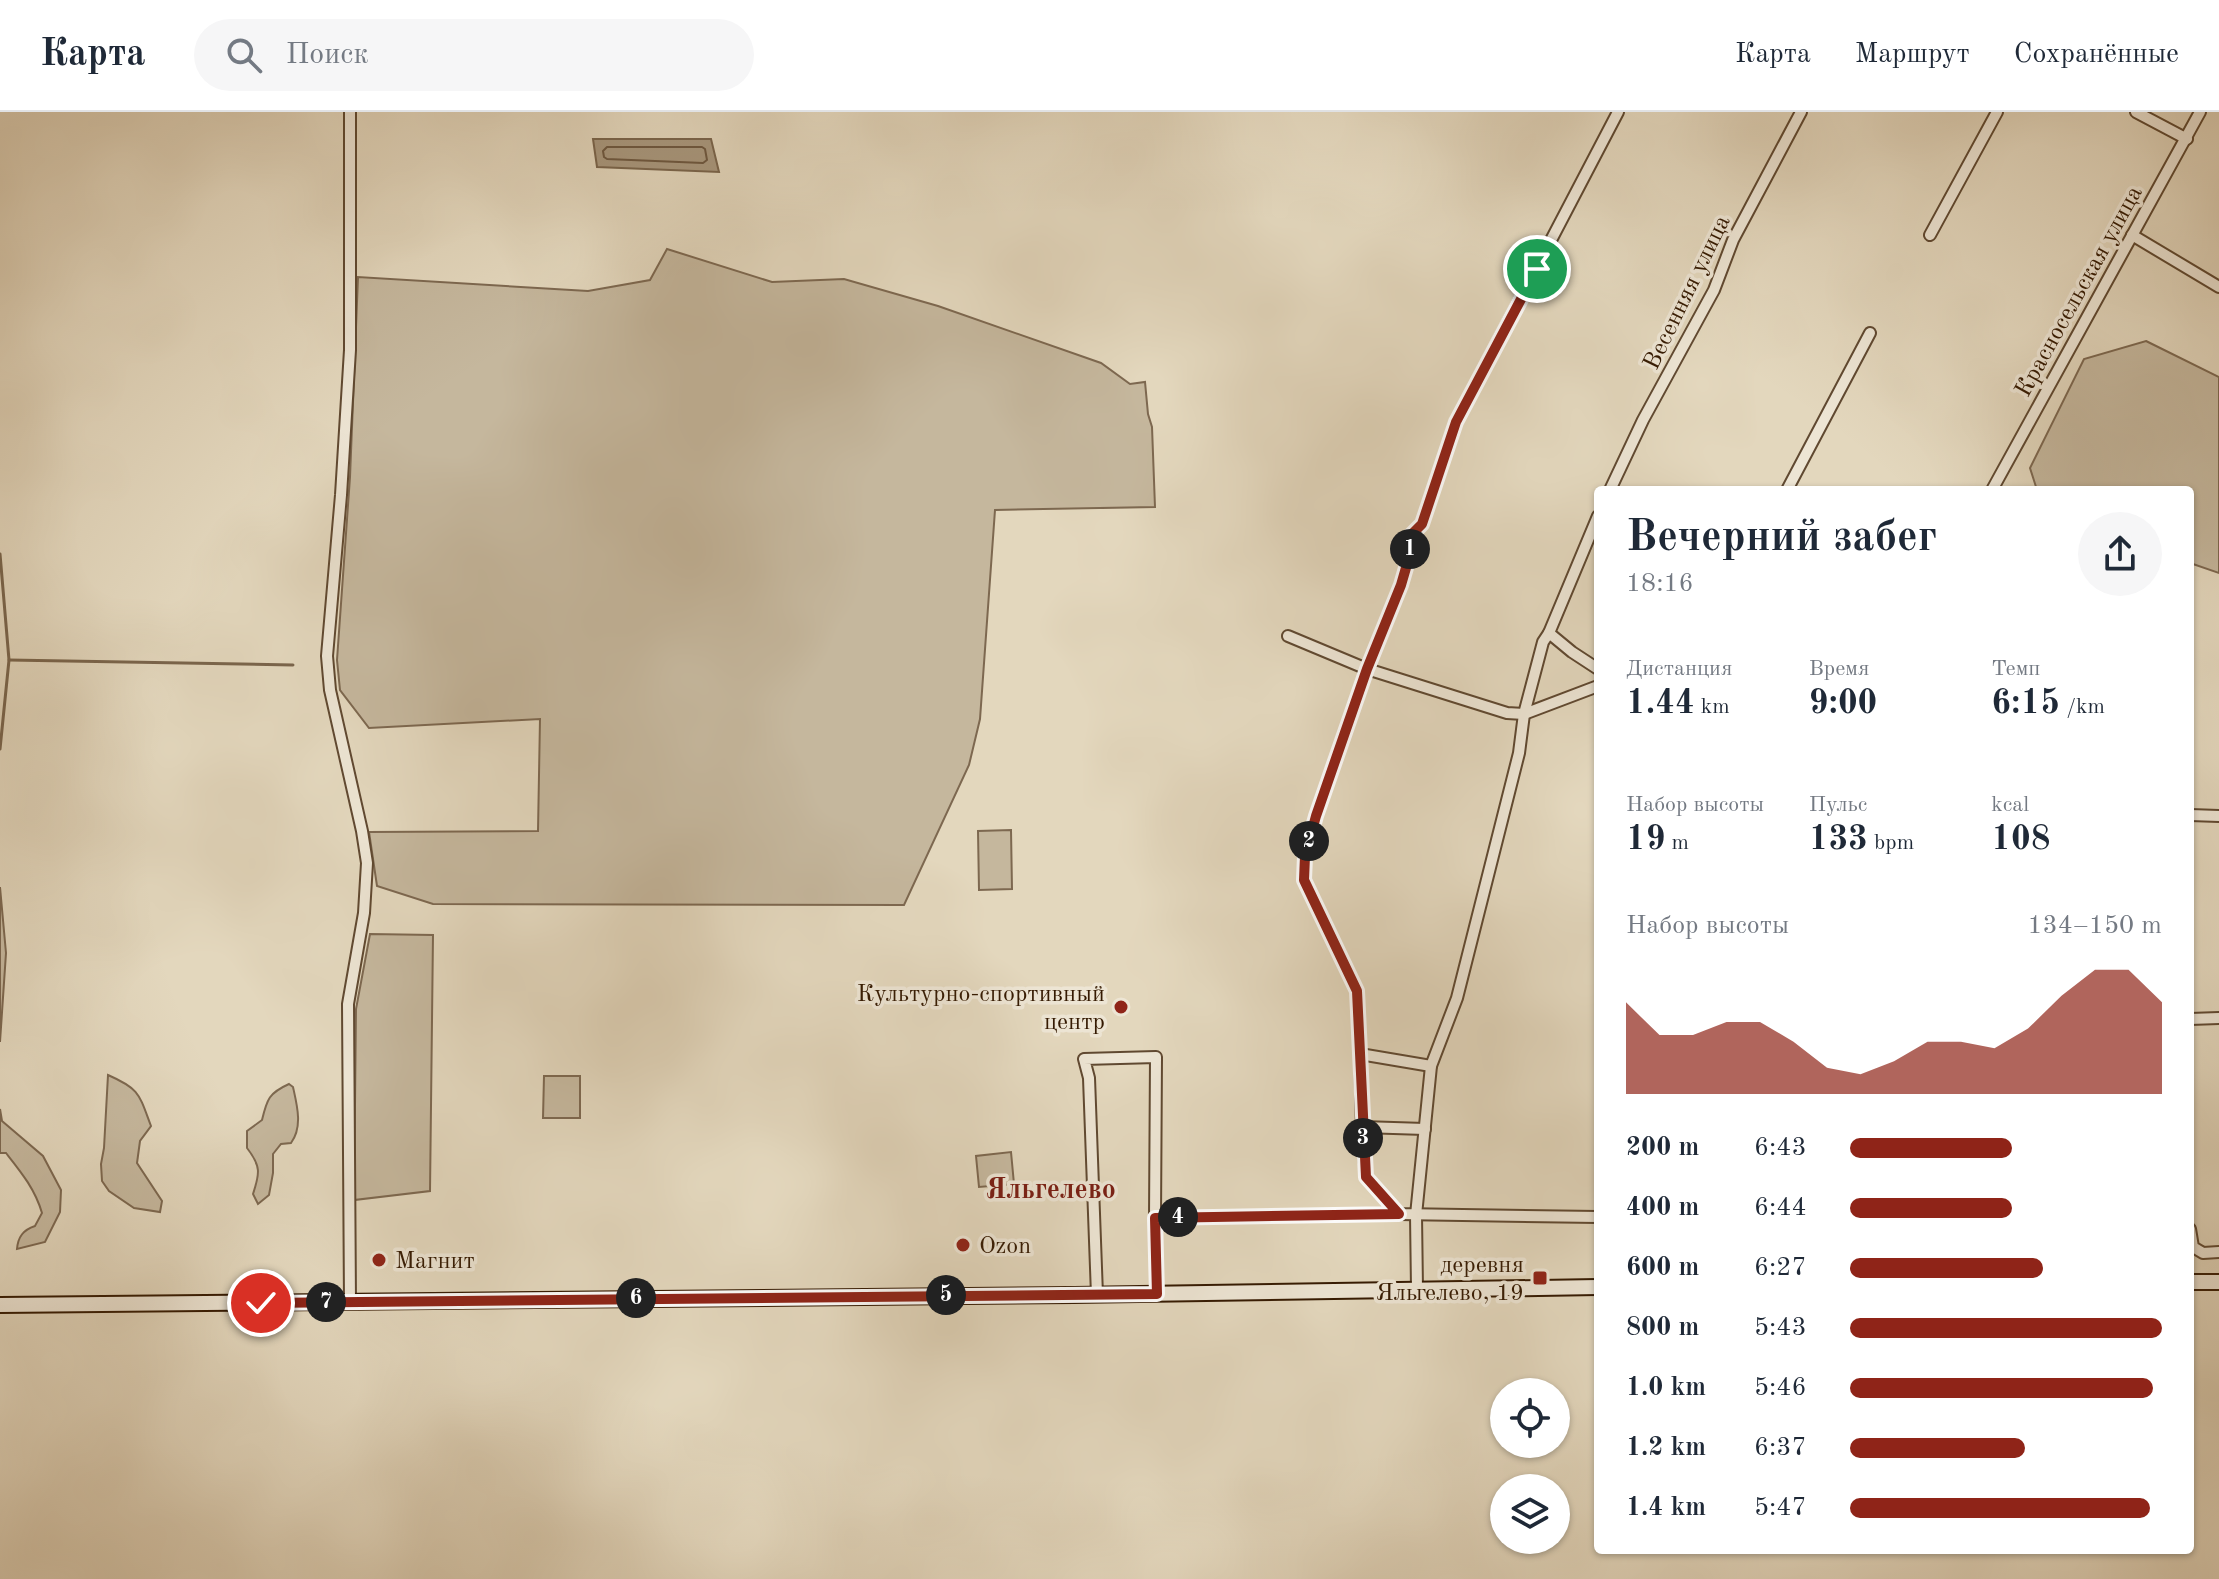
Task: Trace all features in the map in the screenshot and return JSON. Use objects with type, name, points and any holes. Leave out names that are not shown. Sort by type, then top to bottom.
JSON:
[{"type":"main road","points":[[2194,1282],[2219,1282]]},
{"type":"main road","points":[[0,1305],[1594,1287]]},
{"type":"street","points":[[350,112],[350,350],[327,656],[330,690],[367,863],[364,913],[348,1004],[350,1302]]},
{"type":"street","points":[[1399,1214],[1366,1177],[1357,991],[1304,880],[1305,856],[1367,669],[1401,585],[1410,554],[1410,536],[1422,524],[1456,422],[1618,112]]},
{"type":"street","name":"Весенняя улица","points":[[1612,486],[1643,420],[1714,290],[1733,240],[1801,112]]},
{"type":"street","points":[[1930,235],[1997,112]]},
{"type":"street","points":[[2136,112],[2187,139]]},
{"type":"street","name":"Красносельская улица","points":[[1994,486],[2200,112]]},
{"type":"street","points":[[2132,235],[2219,287]]},
{"type":"street","points":[[1789,486],[1870,333]]},
{"type":"street","points":[[1417,1289],[1416,1215],[1431,1066],[1457,998],[1519,753],[1524,714],[1543,642],[1561,608],[1594,526]]},
{"type":"street","points":[[1549,633],[1594,666]]},
{"type":"street","points":[[1288,636],[1367,669],[1507,713],[1524,714],[1594,688]]},
{"type":"street","points":[[2194,815],[2219,816]]},
{"type":"street","points":[[2194,1019],[2219,1018]]},
{"type":"street","points":[[1360,1054],[1431,1066]]},
{"type":"street","points":[[1097,1295],[1089,1078],[1084,1059],[1156,1057],[1157,1294]]},
{"type":"street","points":[[1362,1127],[1425,1129]]},
{"type":"street","points":[[1155,1218],[1399,1214],[1594,1217]]},
{"type":"street","points":[[2194,1248],[2203,1253],[2219,1252]]},
{"type":"shaded area","points":[[667,249],[772,282],[844,279],[938,306],[1101,363],[1130,384],[1145,382],[1152,427],[1155,507],[995,510],[980,719],[969,765],[904,905],[433,904],[377,886],[369,832],[538,831],[540,719],[369,728],[340,690],[337,660],[350,477],[358,277],[588,291],[650,280]]},
{"type":"shaded area","points":[[2146,341],[2219,377],[2219,573],[2194,564],[2194,486],[2036,486],[2030,468],[2084,359]]},
{"type":"shaded area","points":[[1011,830],[1012,889],[979,890],[978,831]]},
{"type":"shaded area","points":[[0,887],[6,953],[0,1042]]},
{"type":"shaded area","points":[[370,934],[433,935],[430,1191],[354,1200],[356,1009]]},
{"type":"shaded area","points":[[108,1075],[127,1084],[141,1099],[151,1126],[140,1141],[137,1163],[162,1201],[160,1212],[134,1208],[109,1191],[102,1181]]},
{"type":"shaded area","points":[[544,1076],[580,1076],[580,1118],[543,1118]]},
{"type":"shaded area","points":[[289,1084],[293,1087],[296,1101],[297,1130],[291,1143],[281,1144],[273,1154],[269,1195],[258,1204],[253,1194],[258,1170],[247,1148],[247,1131],[262,1120],[267,1102],[273,1094]]},
{"type":"shaded area","points":[[0,1109],[2,1121],[43,1156],[61,1190],[60,1212],[45,1242],[17,1249],[22,1234],[35,1226],[42,1213],[36,1196],[22,1174],[6,1153],[0,1153]]},
{"type":"shaded area","points":[[1011,1152],[1014,1184],[979,1187],[976,1156]]},
{"type":"water","points":[[593,139],[711,139],[719,172],[597,167]]},
{"type":"waterway","points":[[0,554],[9,660],[0,749]]},
{"type":"waterway","points":[[9,660],[293,665]]},
{"type":"place","name":"Культурно-спортивный центр","points":[[1121,1007]]},
{"type":"place","name":"Ozon","points":[[963,1245]]},
{"type":"place","name":"Магнит","points":[[379,1260]]},
{"type":"place","name":"деревня Яльгелево, 19","points":[[1540,1278]]},
{"type":"district","name":"Яльгелево","points":[[1051,1188]]},
{"type":"route","points":[[261,1303],[1157,1294],[1155,1218],[1399,1214],[1366,1177],[1357,991],[1304,880],[1305,856],[1367,669],[1401,585],[1410,554],[1410,536],[1422,524],[1456,422],[1537,269]]}]
